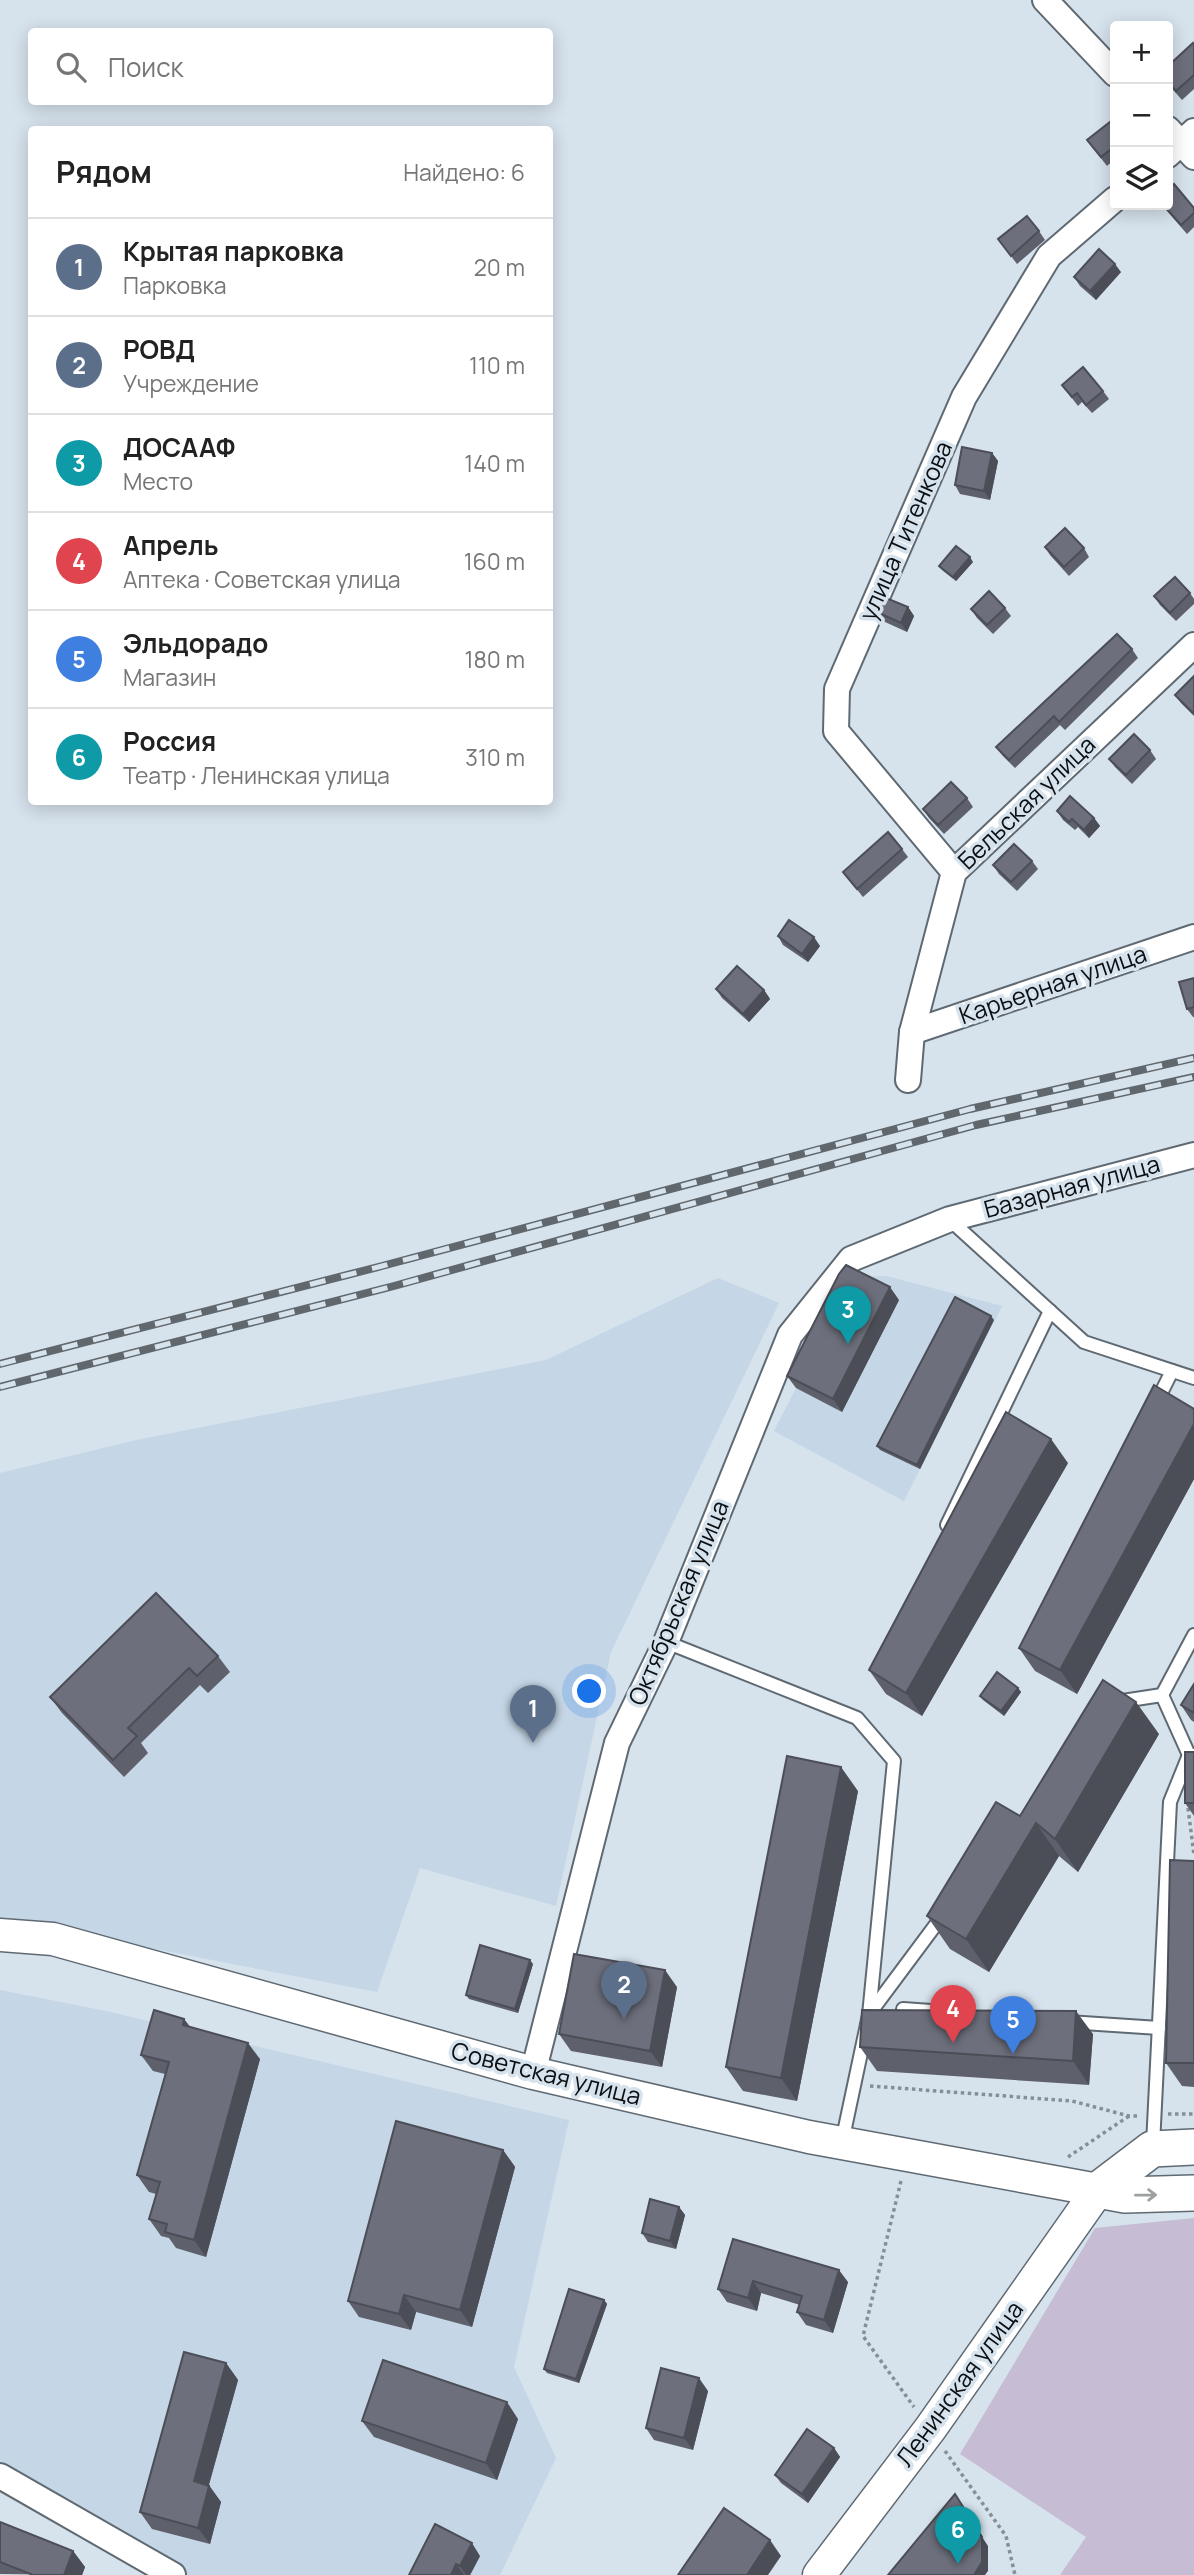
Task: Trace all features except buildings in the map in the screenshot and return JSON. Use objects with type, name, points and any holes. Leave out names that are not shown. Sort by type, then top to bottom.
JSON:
[{"type":"main road","points":[[1098,2190],[1152,2149],[1194,2147]]},
{"type":"main road","name":"Советская улица","points":[[1098,2190],[1125,2195],[1194,2193]]},
{"type":"street","points":[[1045,0],[1110,69]]},
{"type":"street","name":"улица Титенкова","points":[[954,872],[836,731],[837,689],[964,397],[1049,256],[1110,203]]},
{"type":"street","name":"Бельская улица","points":[[908,1080],[912,1032],[954,872],[1194,645]]},
{"type":"street","name":"Карьерная улица","points":[[912,1032],[1194,937]]},
{"type":"street","name":"Базарная улица","points":[[950,1219],[1194,1155]]},
{"type":"street","name":"Октябрьская улица","points":[[534,2073],[617,1743],[666,1642],[790,1335],[850,1259],[950,1219]]},
{"type":"street","name":"Советская улица","points":[[0,1934],[52,1939],[534,2073],[842,2143],[1098,2190]]},
{"type":"street","name":"Ленинская улица","points":[[819,2575],[930,2429],[1098,2190]]},
{"type":"street","points":[[0,2476],[173,2575]]},
{"type":"lane","points":[[950,1219],[1084,1342],[1194,1378]]},
{"type":"lane","points":[[944,1532],[1050,1311]]},
{"type":"lane","points":[[1147,1421],[1172,1371]]},
{"type":"lane","points":[[1162,1695],[1194,1635]]},
{"type":"lane","points":[[666,1642],[857,1718],[894,1761],[869,2015],[842,2143]]},
{"type":"lane","points":[[1107,1714],[1115,1703],[1162,1695]]},
{"type":"lane","points":[[1152,2149],[1170,1802],[1192,1755],[1162,1695]]},
{"type":"lane","points":[[869,2015],[950,1905]]},
{"type":"lane","points":[[903,2009],[943,2012]]},
{"type":"lane","points":[[1051,2020],[1159,2028]]},
{"type":"path","points":[[1186,1796],[1194,1855]]},
{"type":"path","points":[[854,2084],[1072,2101],[1129,2116],[1142,2116]]},
{"type":"path","points":[[1168,2114],[1194,2114]]},
{"type":"path","points":[[903,2174],[863,2336],[917,2412]]},
{"type":"path","points":[[941,2445],[1006,2536],[1015,2575]]},
{"type":"shaded area","points":[[886,1276],[1002,1306],[904,1501],[774,1431],[853,1277]]},
{"type":"shaded area","points":[[718,1278],[779,1303],[611,1652],[556,1906],[420,1868],[377,1992],[0,1919],[0,1473],[136,1440],[546,1360]]},
{"type":"shaded area","points":[[0,1990],[106,2011],[569,2120],[514,2367],[556,2458],[500,2575],[185,2575],[0,2474]]},
{"type":"shaded area","points":[[1194,2218],[1194,2575],[1060,2575],[1086,2537],[960,2454],[1095,2228]]},
{"type":"railway","points":[[0,1364],[382,1266],[970,1109],[1194,1058]]},
{"type":"railway","points":[[0,1387],[394,1286],[976,1125],[1194,1077]]},
{"type":"place","name":"ДОСААФ","points":[[848,1344]]},
{"type":"place","name":"Крытая парковка","points":[[533,1743]]},
{"type":"place","name":"РОВД","points":[[624,2019]]},
{"type":"place","name":"Апрель","points":[[953,2043]]},
{"type":"place","name":"Эльдорадо","points":[[1013,2054]]},
{"type":"place","name":"Россия","points":[[958,2564]]}]
